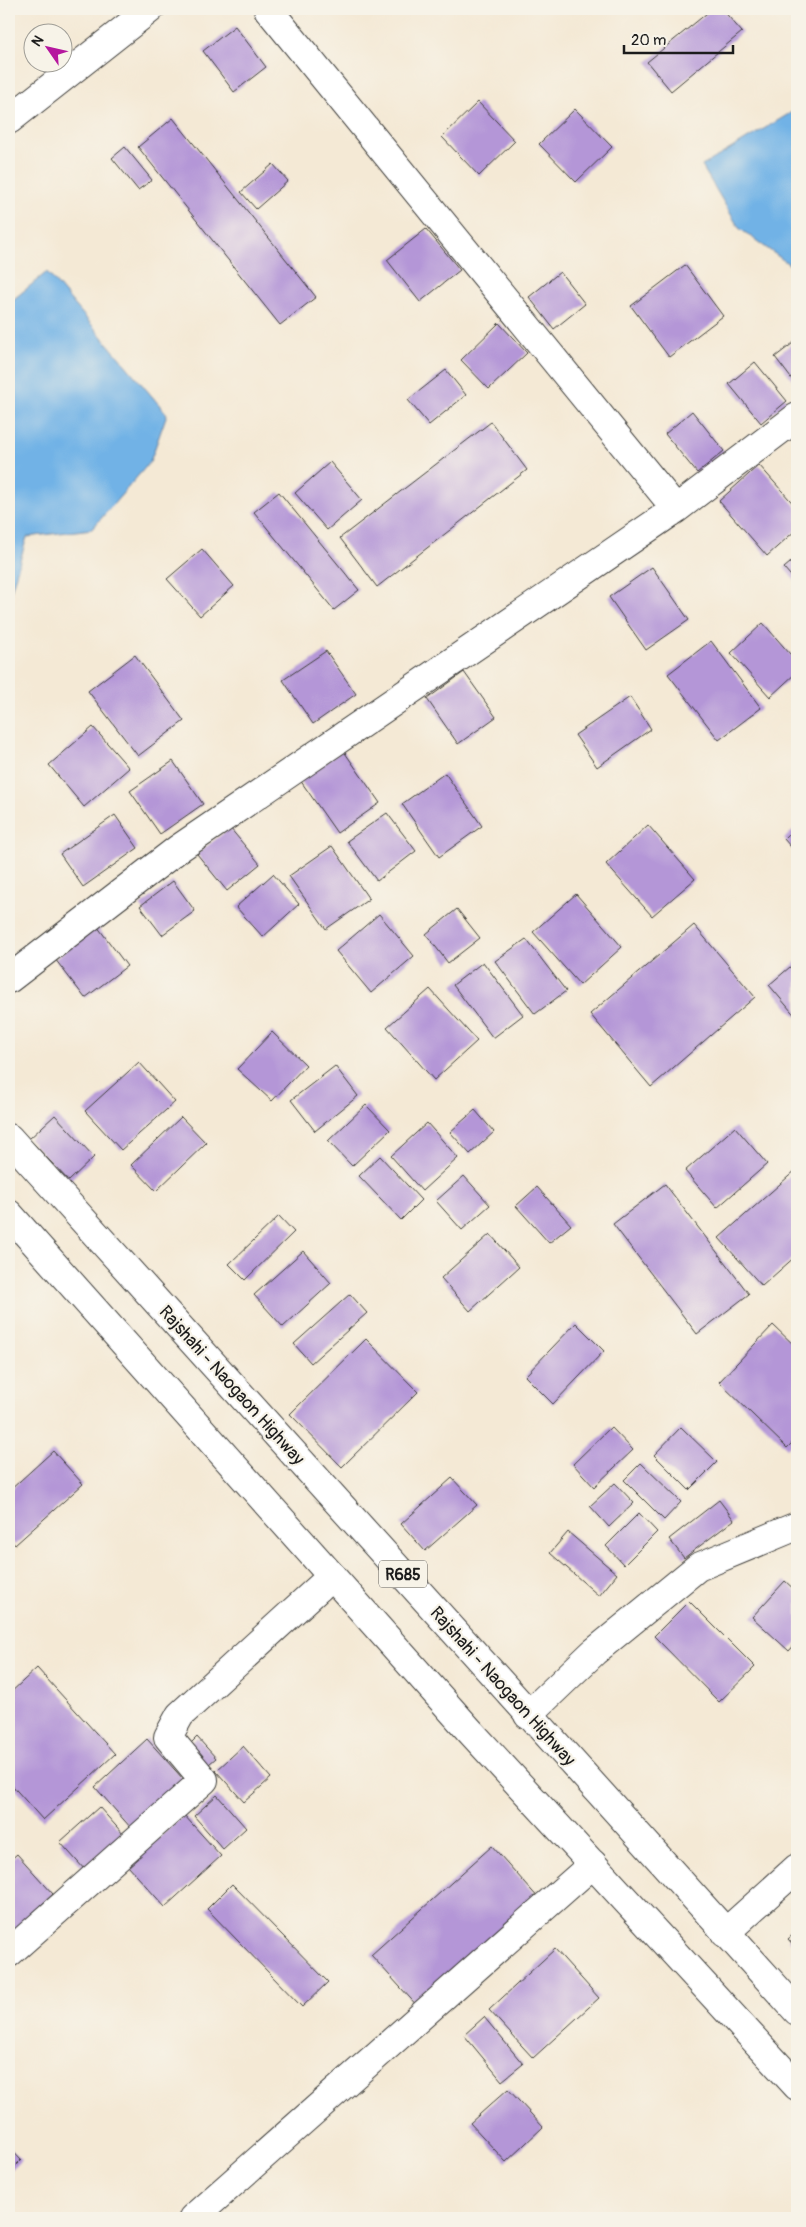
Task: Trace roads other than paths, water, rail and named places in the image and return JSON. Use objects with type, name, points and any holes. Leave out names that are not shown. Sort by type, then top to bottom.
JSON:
[{"type":"street","points":[[9,120],[150,9]]},
{"type":"street","points":[[268,9],[676,509]]},
{"type":"street","points":[[9,979],[178,849],[676,509],[797,417]]},
{"type":"street","name":"Rajshahi - Naogaon Highway","points":[[9,1138],[797,2011]]},
{"type":"street","points":[[9,1214],[469,1730],[797,2086]]},
{"type":"street","points":[[528,1715],[594,1652],[698,1567],[797,1526]]},
{"type":"street","points":[[9,1953],[204,1780],[168,1738],[180,1714],[332,1576]]},
{"type":"street","points":[[193,2218],[593,1864]]},
{"type":"street","points":[[725,1933],[797,1868]]},
{"type":"water","points":[[797,109],[797,270],[739,228],[702,166]]},
{"type":"water","points":[[47,272],[167,414],[150,462],[92,529],[27,537],[9,598],[9,303]]}]
